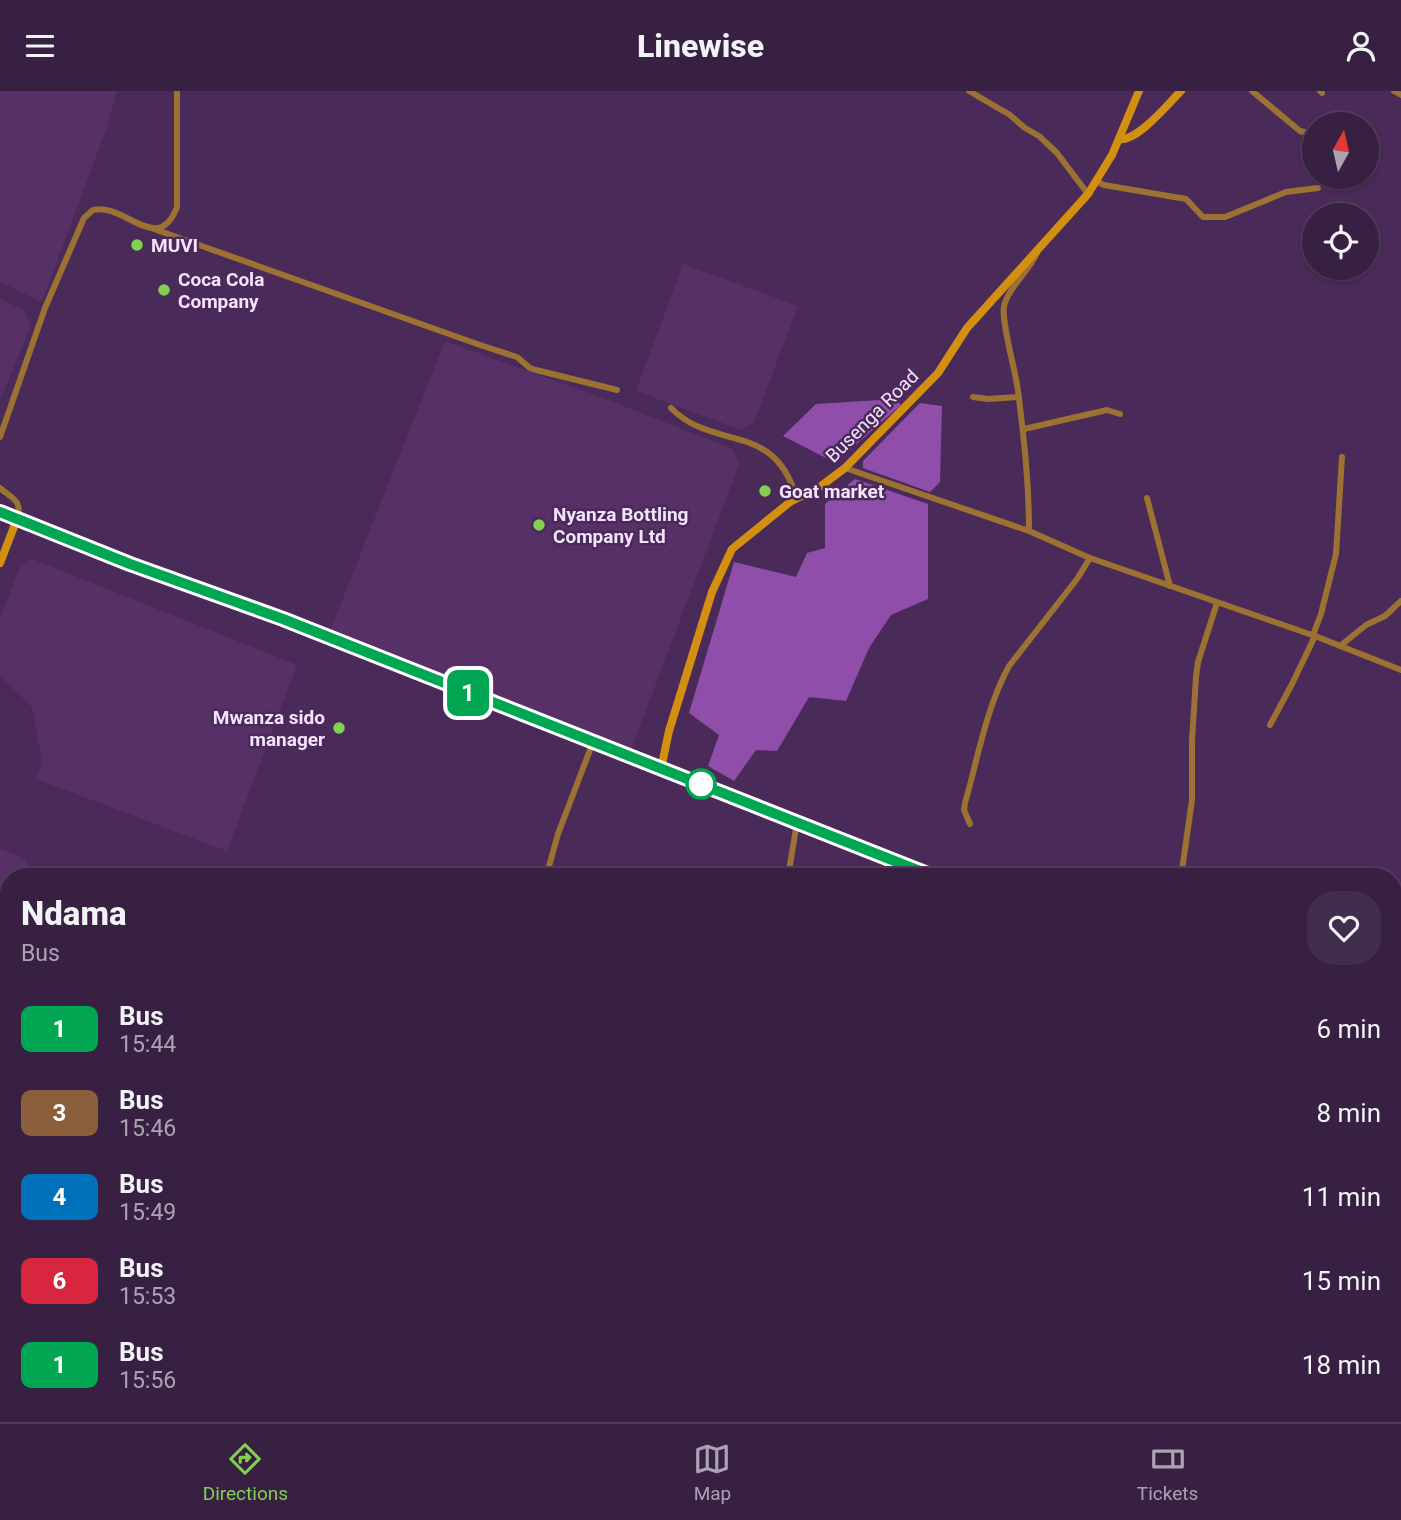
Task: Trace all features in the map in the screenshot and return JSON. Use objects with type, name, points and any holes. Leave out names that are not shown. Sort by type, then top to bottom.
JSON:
[{"type":"highway","points":[[0,512],[130,564],[283,619],[912,868]]},
{"type":"street","points":[[155,229],[166,226],[173,219],[177,207],[177,91]]},
{"type":"street","points":[[969,91],[1010,115],[1046,143],[1088,194]]},
{"type":"street","name":"Busenga Road","points":[[660,769],[712,592],[732,549],[796,497],[821,486],[845,468],[938,373],[967,328],[1088,194],[1112,155],[1139,91]]},
{"type":"street","points":[[1119,139],[1125,141],[1136,134],[1181,91]]},
{"type":"street","points":[[1252,91],[1302,132]]},
{"type":"street","points":[[1394,91],[1401,95]]},
{"type":"street","points":[[1096,181],[1104,185],[1186,199],[1203,217],[1231,215],[1286,193],[1312,189]]},
{"type":"street","points":[[0,437],[45,308],[85,218],[98,209],[506,352],[530,367],[617,390]]},
{"type":"street","points":[[1029,531],[1030,482],[1024,429],[1003,315],[1009,295],[1029,270],[1038,251]]},
{"type":"street","points":[[973,397],[1019,397]]},
{"type":"street","points":[[671,408],[685,420],[772,454],[790,477],[796,497]]},
{"type":"street","points":[[1024,429],[1107,410],[1120,414]]},
{"type":"street","points":[[1270,725],[1292,684],[1321,614],[1336,554],[1342,457]]},
{"type":"street","points":[[845,468],[1029,531],[1090,558],[1314,635],[1401,670]]},
{"type":"street","points":[[0,488],[19,504],[21,509],[0,563]]},
{"type":"street","points":[[1147,498],[1170,586]]},
{"type":"street","points":[[970,824],[964,810],[965,803],[1001,680],[1090,558]]},
{"type":"street","points":[[1340,646],[1366,625],[1385,616],[1401,601]]},
{"type":"street","points":[[1182,868],[1192,800],[1196,677],[1198,662],[1217,603]]},
{"type":"street","points":[[549,868],[558,834],[593,742]]},
{"type":"street","points":[[789,868],[797,822]]},
{"type":"shaded area","points":[[0,91],[117,91],[107,127],[42,302],[0,282]]},
{"type":"shaded area","points":[[683,264],[798,306],[754,423],[741,430],[636,391]]},
{"type":"shaded area","points":[[0,299],[24,310],[31,326],[0,400]]},
{"type":"shaded area","points":[[445,341],[606,399],[733,449],[739,465],[630,752],[330,631]]},
{"type":"shaded area","points":[[896,399],[901,405],[843,456],[826,458],[783,436],[816,404]]},
{"type":"shaded area","points":[[920,403],[942,406],[940,482],[930,492],[863,468],[863,461]]},
{"type":"shaded area","points":[[855,479],[928,504],[928,599],[891,615],[869,648],[846,701],[809,697],[777,751],[756,750],[734,781],[708,766],[719,735],[689,713],[734,562],[796,577],[807,553],[825,548],[825,504]]},
{"type":"shaded area","points":[[32,559],[297,665],[227,851],[36,779],[42,762],[32,707],[0,676],[0,618],[20,567]]},
{"type":"shaded area","points":[[0,849],[26,859],[28,868],[0,868]]},
{"type":"bus line","name":"1","points":[[0,512],[130,564],[283,619],[391,664],[912,868]]},
{"type":"place","name":"MUVI","points":[[137,245]]},
{"type":"place","name":"Coca Cola Company","points":[[164,290]]},
{"type":"place","name":"Goat market","points":[[765,491]]},
{"type":"place","name":"Nyanza Bottling Company Ltd","points":[[539,525]]},
{"type":"place","name":"Mwanza sido manager","points":[[339,728]]}]
